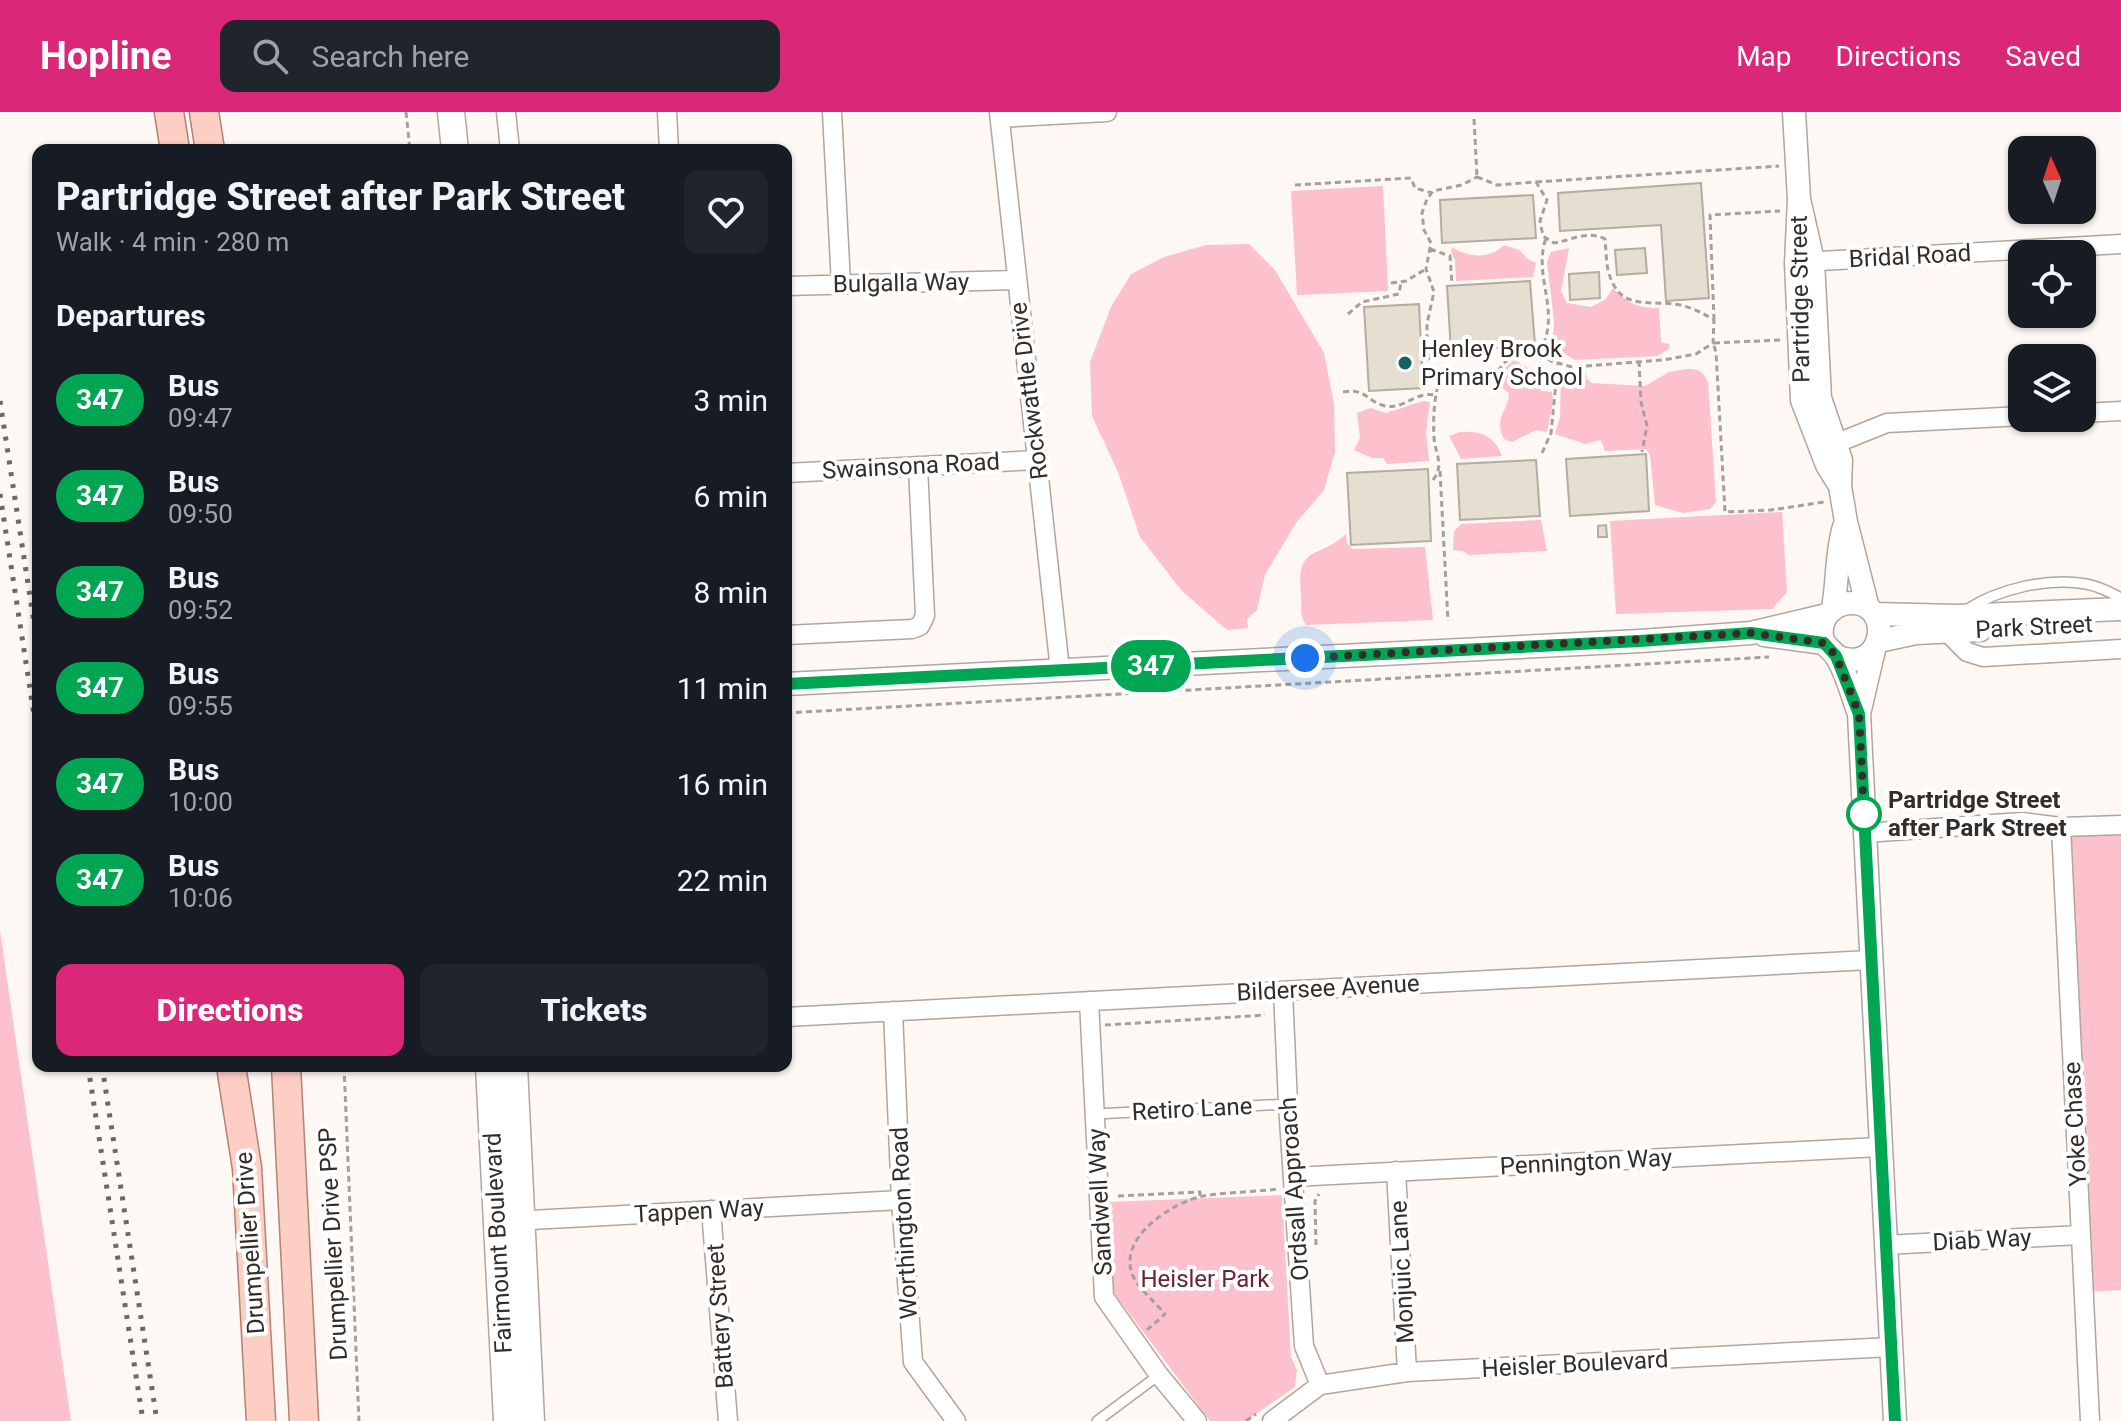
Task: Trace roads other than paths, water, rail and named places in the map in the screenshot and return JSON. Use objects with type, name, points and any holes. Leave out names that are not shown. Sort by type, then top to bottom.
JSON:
[{"type":"main road","points":[[169,112],[174,144]]},
{"type":"main road","points":[[204,112],[209,144]]},
{"type":"main road","points":[[451,112],[454,144]]},
{"type":"main road","name":"Drumpellier Drive","points":[[232,1072],[247,1168],[261,1421]]},
{"type":"main road","name":"Drumpellier Drive","points":[[286,1072],[304,1421]]},
{"type":"main road","name":"Fairmount Boulevard","points":[[490,1072],[510,1221],[531,1421]]},
{"type":"main road","name":"Fairmount Boulevard","points":[[507,1421],[514,1072]]},
{"type":"street","points":[[506,112],[509,144]]},
{"type":"street","points":[[667,112],[669,144]]},
{"type":"street","points":[[832,112],[841,284]]},
{"type":"street","points":[[1000,115],[1107,112]]},
{"type":"street","name":"Partridge Street","points":[[1794,112],[1792,205],[1804,262],[1820,398],[1841,460],[1834,494]]},
{"type":"street","name":"Rockwattle Drive","points":[[1000,115],[1060,670]]},
{"type":"street","name":"Bridal Road","points":[[1804,262],[2121,244]]},
{"type":"street","name":"Partridge Street","points":[[1804,262],[1802,400],[1846,522],[1871,611]]},
{"type":"street","name":"Bulgalla Way","points":[[792,286],[1016,280]]},
{"type":"street","points":[[2096,412],[2121,411]]},
{"type":"street","points":[[1837,443],[1887,423],[2008,417]]},
{"type":"street","name":"Swainsona Road","points":[[792,473],[1036,460]]},
{"type":"street","points":[[792,635],[912,629],[920,626],[925,616],[918,466]]},
{"type":"street","name":"Partridge Street","points":[[1830,612],[1839,543],[1846,522]]},
{"type":"street","points":[[792,684],[1751,633],[1830,612],[1850,602],[1871,611],[1879,622],[1859,714],[1895,1421]]},
{"type":"street","name":"Park Street","points":[[1876,645],[1916,633],[2121,609]]},
{"type":"street","name":"Park Street","points":[[1871,611],[1953,629],[2121,623]]},
{"type":"street","points":[[1830,612],[1823,624],[1830,650],[1859,714]]},
{"type":"street","name":"Park Street","points":[[1953,629],[1967,652],[1983,657],[2121,649]]},
{"type":"street","points":[[1751,633],[1830,650],[1844,660],[1860,659],[1876,645]]},
{"type":"street","points":[[1865,833],[2022,822],[2061,827],[2121,825]]},
{"type":"street","name":"Yoke Chase","points":[[2061,827],[2090,1421]]},
{"type":"street","name":"Bildersee Avenue","points":[[792,1017],[1870,960]]},
{"type":"street","name":"Ordsall Approach","points":[[1283,991],[1288,1104],[1287,1183],[1304,1346],[1320,1385]]},
{"type":"street","name":"Sandwell Way","points":[[1089,1001],[1104,1297],[1159,1375],[1197,1421]]},
{"type":"street","name":"Worthington Road","points":[[893,1011],[901,1200],[913,1362],[956,1421]]},
{"type":"street","name":"Pennington Way","points":[[1287,1183],[1325,1175],[1879,1147]]},
{"type":"street","name":"Monjuic Lane","points":[[1396,1171],[1407,1372]]},
{"type":"street","name":"Tappen Way","points":[[510,1221],[901,1200]]},
{"type":"street","name":"Battery Street","points":[[711,1210],[728,1421]]},
{"type":"street","name":"Diab Way","points":[[1885,1245],[2080,1235]]},
{"type":"street","name":"Heisler Boulevard","points":[[1272,1421],[1320,1385],[1407,1372],[1891,1347]]},
{"type":"lane","name":"Park Street","points":[[1953,629],[1984,598],[2023,586],[2085,583],[2121,598]]},
{"type":"lane","name":"Retiro Lane","points":[[1096,1114],[1288,1104]]},
{"type":"lane","points":[[1097,1421],[1159,1375]]},
{"type":"railway","points":[[0,401],[32,610]]},
{"type":"railway","points":[[0,494],[32,702]]},
{"type":"railway","points":[[89,1072],[143,1421]]},
{"type":"railway","points":[[103,1072],[157,1421]]},
{"type":"place","name":"Henley Brook Primary School","points":[[1405,363]]},
{"type":"place","name":"Partridge Street after Park Street","points":[[1864,814]]},
{"type":"park label","name":"Heisler Park","points":[[1205,1279]]}]
